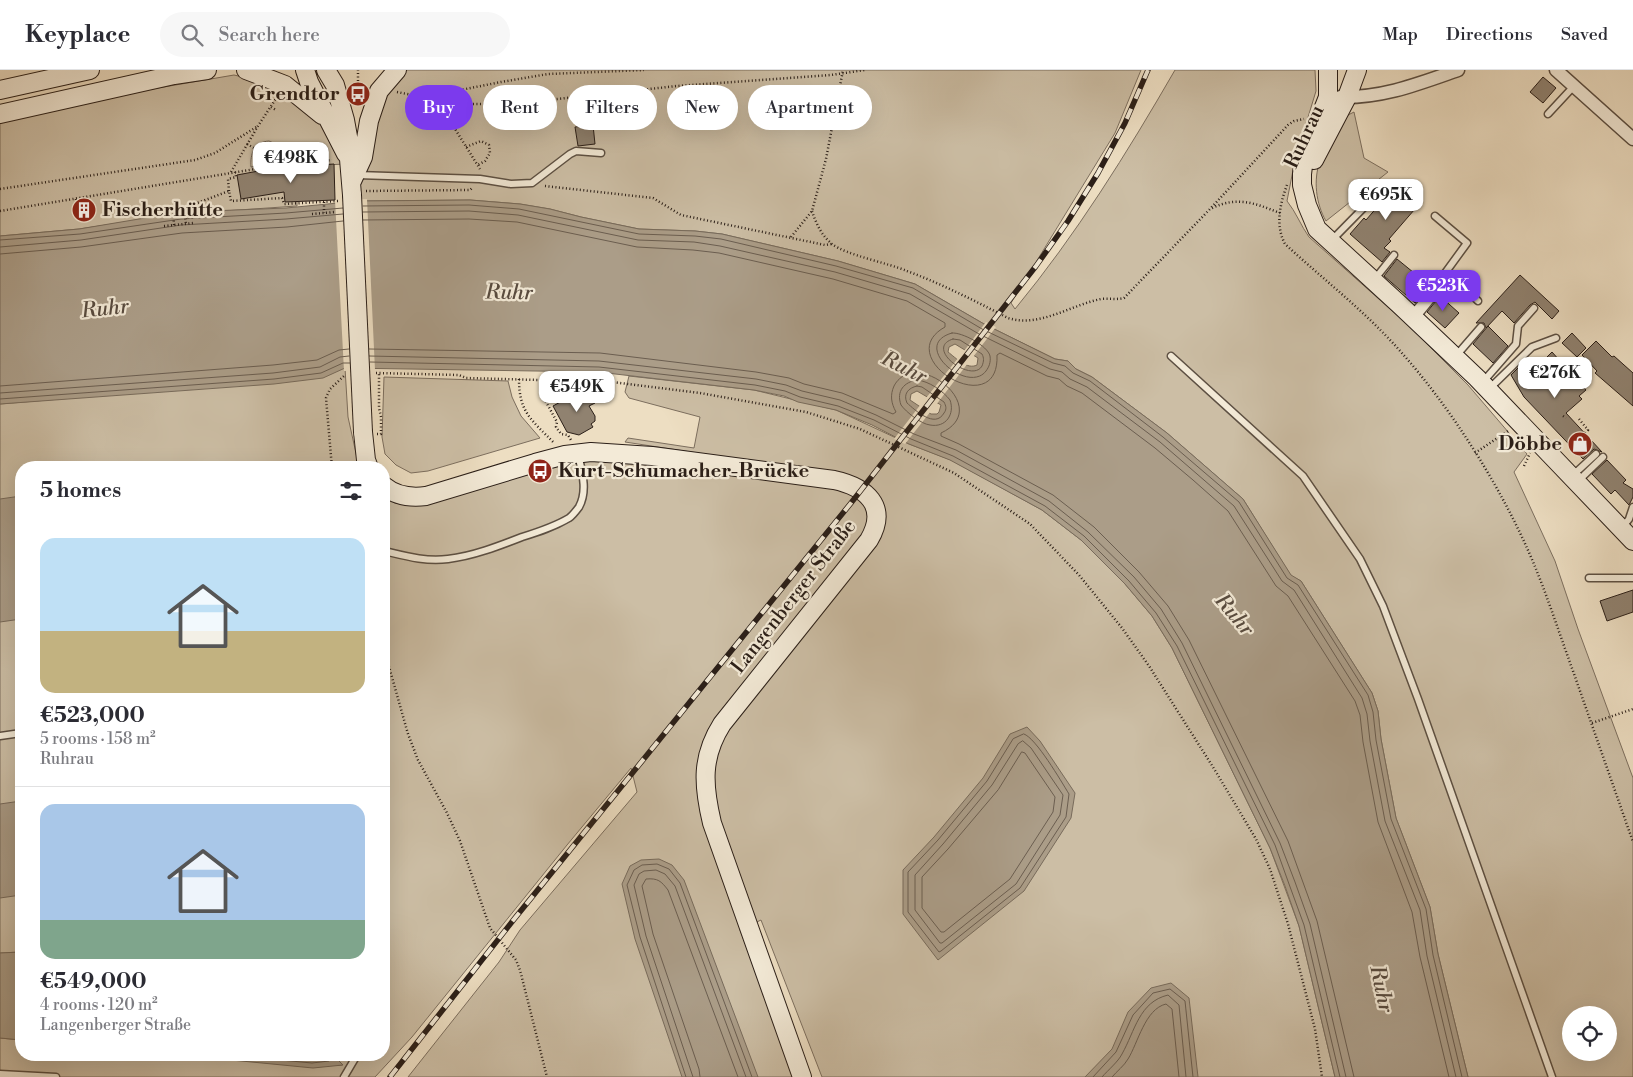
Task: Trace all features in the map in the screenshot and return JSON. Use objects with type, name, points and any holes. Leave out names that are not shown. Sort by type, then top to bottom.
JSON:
[{"type":"main road","points":[[0,90],[90,70]]},
{"type":"main road","points":[[0,114],[174,75],[208,70]]},
{"type":"main road","points":[[246,70],[284,85],[327,118]]},
{"type":"main road","points":[[305,70],[327,118],[347,180]]},
{"type":"main road","points":[[347,180],[363,157],[369,120],[388,91],[397,70]]},
{"type":"main road","name":"Ruhrau","points":[[1328,70],[1328,97],[1304,158],[1302,186],[1308,210],[1317,229],[1455,357],[1627,535]]},
{"type":"main road","name":"Ruhrau","points":[[1304,194],[1307,178],[1319,149],[1347,97],[1357,70]]},
{"type":"main road","points":[[330,77],[349,139],[351,153],[347,180],[366,461]]},
{"type":"main road","name":"Langenberger Straße","points":[[390,490],[405,496],[426,496],[572,454],[610,452],[834,480],[859,488],[868,495],[874,504],[876,521],[869,540],[722,724],[711,742],[706,762],[706,794],[712,822],[802,1077]]},
{"type":"street","points":[[1328,97],[1347,97],[1397,91],[1458,70]]},
{"type":"street","points":[[1556,70],[1633,139]]},
{"type":"lane","points":[[1548,114],[1574,86]]},
{"type":"lane","points":[[347,180],[483,180],[511,184],[532,183],[576,152],[601,153]]},
{"type":"lane","points":[[1330,242],[1384,186]]},
{"type":"lane","points":[[1413,317],[1466,243],[1435,216]]},
{"type":"lane","points":[[1374,281],[1394,255]]},
{"type":"lane","points":[[1413,317],[1441,286],[1463,286],[1478,301]]},
{"type":"lane","points":[[1484,387],[1516,344],[1518,326],[1534,308]]},
{"type":"lane","points":[[1455,357],[1481,328]]},
{"type":"lane","points":[[1484,387],[1532,347],[1556,338]]},
{"type":"lane","points":[[1171,356],[1302,476],[1360,559],[1383,606],[1418,699],[1552,1077]]},
{"type":"lane","points":[[390,552],[414,558],[449,560],[502,544],[571,517],[578,508],[583,495],[584,481],[572,454]]},
{"type":"lane","points":[[1573,480],[1596,454]]},
{"type":"lane","points":[[1573,480],[1604,457]]},
{"type":"lane","points":[[1627,535],[1633,507]]},
{"type":"lane","points":[[1590,578],[1633,578]]},
{"type":"lane","points":[[0,736],[15,734]]},
{"type":"lane","points":[[344,1077],[353,1061]]},
{"type":"lane","points":[[5,1075],[56,1077]]},
{"type":"path","points":[[358,70],[358,88]]},
{"type":"path","points":[[473,87],[548,74],[644,70]]},
{"type":"path","points":[[791,237],[812,211],[826,159],[843,70]]},
{"type":"path","points":[[473,104],[511,104],[668,86],[842,74],[865,70]]},
{"type":"path","points":[[330,77],[358,88],[405,94]]},
{"type":"path","points":[[280,94],[247,144],[234,173],[236,177],[228,179],[231,201],[282,198],[284,204],[324,202],[347,180]]},
{"type":"path","points":[[271,107],[276,110]]},
{"type":"path","points":[[812,211],[820,230],[832,244],[844,251],[926,278],[1008,318],[1016,321],[1027,321],[1102,299],[1118,300],[1124,298],[1288,125],[1294,121],[1309,119]]},
{"type":"path","points":[[0,189],[179,163],[201,158],[215,154],[258,126]]},
{"type":"path","points":[[0,211],[315,159],[347,180],[470,190],[483,180],[478,165],[456,130]]},
{"type":"path","points":[[466,147],[481,141],[489,145],[488,157],[478,165]]},
{"type":"path","points":[[247,144],[254,148]]},
{"type":"path","points":[[532,183],[653,198],[681,215],[825,245],[832,244]]},
{"type":"path","points":[[164,211],[184,208],[229,191]]},
{"type":"path","points":[[76,198],[76,212]]},
{"type":"path","points":[[1210,208],[1229,201],[1238,201],[1265,207],[1280,213],[1279,228],[1286,244],[1384,333],[1422,378],[1475,453],[1498,490],[1527,548],[1546,596],[1633,842]]},
{"type":"path","points":[[324,202],[324,213]]},
{"type":"path","points":[[184,208],[186,224]]},
{"type":"path","points":[[173,210],[174,225]]},
{"type":"path","points":[[312,214],[335,212]]},
{"type":"path","points":[[164,226],[194,223]]},
{"type":"path","points":[[381,434],[377,373],[459,375],[466,378],[612,382],[700,394],[806,412],[834,420],[860,429],[954,473],[994,498],[1030,524],[1079,575],[1122,628],[1213,767],[1256,839],[1270,869],[1288,924],[1315,1029],[1322,1077]]},
{"type":"path","points":[[331,461],[326,398],[330,389],[344,376]]},
{"type":"path","points":[[519,379],[522,405],[528,416],[572,454]]},
{"type":"path","points":[[549,381],[545,400],[557,422],[556,427]]},
{"type":"path","points":[[1579,419],[1588,430],[1585,433]]},
{"type":"path","points":[[1475,453],[1519,423]]},
{"type":"path","points":[[390,670],[408,734],[418,760],[447,812],[460,842],[490,928],[516,960],[520,970],[546,1077]]},
{"type":"path","points":[[1591,724],[1633,709]]},
{"type":"shaded area","points":[[401,70],[1141,70],[1115,133],[1011,303],[1015,309],[1080,223],[1175,70],[1315,70],[1316,91],[1295,160],[1287,201],[1309,237],[1407,324],[1468,385],[1527,454],[1514,472],[1555,561],[1633,778],[1633,1077],[1468,1077],[1438,954],[1430,907],[1396,818],[1381,739],[1378,711],[1372,693],[1301,581],[1291,576],[1243,499],[1167,433],[1092,377],[1076,369],[1068,361],[1055,359],[984,324],[915,284],[838,261],[722,234],[639,229],[520,204],[470,200],[359,201],[354,157],[368,122]]},
{"type":"shaded area","points":[[234,75],[261,81],[304,106],[323,126],[345,164],[304,166],[304,169],[297,169],[297,206],[180,214],[79,229],[0,236],[0,120],[146,90]],"holes":[[[269,141],[280,149],[286,161],[251,167],[252,153],[256,146]]]},
{"type":"shaded area","points":[[1354,112],[1364,158],[1388,172],[1326,221],[1318,200],[1316,184],[1318,168],[1322,155],[1329,143],[1348,115]]},
{"type":"shaded area","points":[[345,368],[348,417],[358,461],[15,461],[15,952],[0,953],[0,404],[72,398]]},
{"type":"shaded area","points":[[629,376],[754,390],[836,410],[909,444],[951,460],[1042,510],[1081,540],[1125,584],[1152,616],[1172,648],[1270,848],[1299,926],[1335,1077],[822,1077],[761,920],[740,930],[796,1077],[408,1077],[499,962],[520,930],[637,792],[631,768],[412,1037],[390,1061],[390,500],[395,503],[421,505],[559,461],[621,458],[799,480],[857,495],[855,477],[625,442],[628,438],[694,448],[700,417],[629,398],[625,392]]},
{"type":"shaded area","points":[[384,377],[508,381],[512,397],[521,416],[540,438],[428,471],[411,473],[396,465],[385,454],[382,437]]},
{"type":"shaded area","points":[[0,1038],[15,1039],[15,1061],[277,1061],[342,1065],[338,1061],[390,1061],[375,1077],[0,1077]]},
{"type":"water","name":"Ruhr","points":[[470,200],[520,204],[639,229],[722,234],[838,261],[915,284],[984,324],[1055,359],[1068,361],[1076,369],[1092,377],[1167,433],[1243,499],[1291,575],[1301,581],[1372,693],[1378,711],[1381,739],[1396,818],[1430,907],[1438,954],[1468,1077],[1335,1077],[1299,926],[1285,886],[1270,848],[1172,648],[1152,616],[1125,584],[1081,540],[1042,510],[950,460],[909,444],[872,425],[836,410],[798,402],[784,396],[754,390],[598,372],[345,368],[323,378],[274,384],[0,404],[0,236],[79,229],[145,218],[210,211],[286,208],[359,201]],"holes":[[[955,344],[978,358],[977,365],[966,365],[948,352],[949,347]],[[917,391],[941,405],[937,414],[931,414],[910,400],[911,394]]]},
{"type":"water","points":[[15,497],[15,620],[0,622],[0,499]]},
{"type":"water","points":[[1027,727],[1040,741],[1075,793],[1071,818],[1024,891],[938,960],[903,914],[903,870],[934,837],[983,778],[1010,734]]},
{"type":"water","points":[[15,802],[15,896],[0,898],[0,804]]},
{"type":"water","points":[[659,859],[672,865],[684,880],[758,1077],[682,1077],[635,939],[622,884],[630,866],[641,860]]},
{"type":"water","points":[[15,952],[15,1039],[0,1038],[0,953]]},
{"type":"water","points":[[1171,983],[1189,998],[1198,1077],[1085,1077],[1112,1049],[1128,1012],[1151,988]]},
{"type":"water","points":[[241,1061],[339,1061],[343,1065],[313,1068]]},
{"type":"pier","points":[[367,199],[375,370],[344,371],[335,200]]},
{"type":"pier","points":[[986,322],[996,327],[973,357],[964,351]]},
{"type":"pier","points":[[959,357],[968,363],[936,405],[926,398]]},
{"type":"pier","points":[[921,404],[931,411],[905,444],[894,439]]},
{"type":"building","points":[[1543,77],[1556,88],[1543,103],[1530,92]]},
{"type":"building","points":[[575,130],[594,130],[595,144],[578,146]]},
{"type":"building","points":[[334,164],[335,200],[285,202],[284,192],[241,199],[237,175],[280,167],[281,170],[304,169],[304,166]]},
{"type":"building","points":[[1398,183],[1421,202],[1389,239],[1391,241],[1384,248],[1390,252],[1382,262],[1350,234],[1364,218],[1366,220]]},
{"type":"building","points":[[1397,259],[1430,286],[1415,303],[1384,276]]},
{"type":"building","points":[[1520,275],[1559,311],[1552,319],[1535,302],[1514,323],[1502,311],[1486,328],[1484,323],[1476,323]]},
{"type":"building","points":[[1440,296],[1459,313],[1445,328],[1427,312]]},
{"type":"building","points":[[1488,326],[1508,346],[1493,363],[1473,344]]},
{"type":"building","points":[[1572,333],[1586,348],[1577,357],[1562,343]]},
{"type":"building","points":[[1596,341],[1612,357],[1614,356],[1633,373],[1633,406],[1595,373],[1597,371],[1582,355]]},
{"type":"building","points":[[1552,352],[1586,390],[1579,396],[1582,399],[1566,413],[1602,452],[1594,449],[1583,459],[1524,397],[1511,375],[1527,359],[1536,368]]},
{"type":"building","points":[[586,388],[595,403],[589,406],[595,416],[595,421],[591,424],[593,427],[579,435],[567,432],[553,406]]},
{"type":"building","points":[[1607,460],[1626,480],[1623,483],[1633,489],[1633,497],[1629,505],[1615,490],[1611,494],[1592,474]]},
{"type":"building","points":[[1633,590],[1633,612],[1607,621],[1600,601]]},
{"type":"railway","points":[[390,1077],[515,918],[851,503],[1036,266],[1068,221],[1098,173],[1125,123],[1148,70]]},
{"type":"place","name":"Grendtor","points":[[358,94]]},
{"type":"place","name":"Fischerhütte","points":[[84,210]]},
{"type":"place","name":"Döbbe","points":[[1580,444]]},
{"type":"place","name":"Kurt-Schumacher-Brücke","points":[[540,471]]}]
